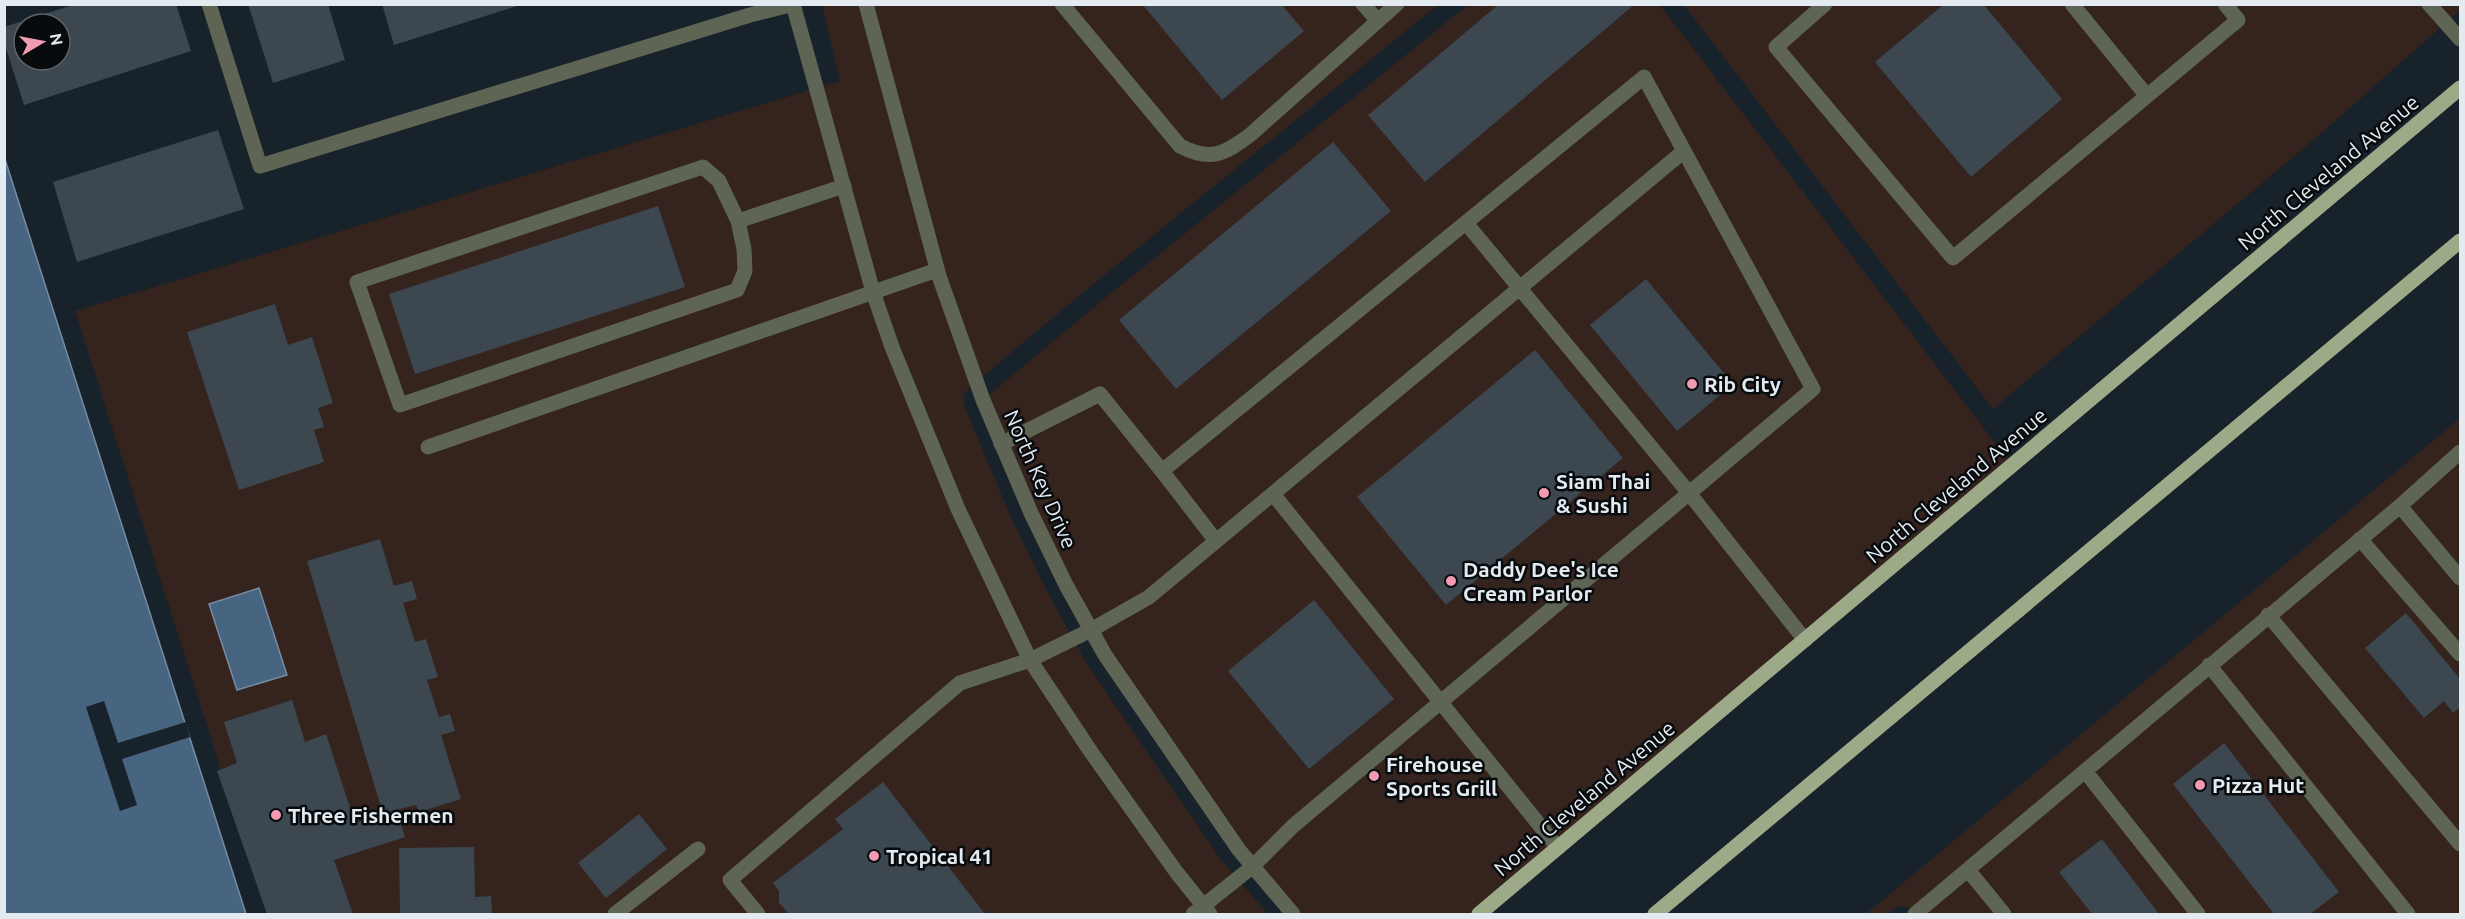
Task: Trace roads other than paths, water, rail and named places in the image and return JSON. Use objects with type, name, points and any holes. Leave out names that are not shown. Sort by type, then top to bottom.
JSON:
[{"type":"main road","name":"North Cleveland Avenue","points":[[1479,915],[2460,88]]},
{"type":"main road","points":[[1655,915],[2460,241]]},
{"type":"street","points":[[209,4],[260,166],[750,15],[793,5],[873,292],[892,347],[958,509],[1030,660],[1202,912],[1293,826],[1813,389],[1644,77],[1162,471]]},
{"type":"street","name":"North Key Drive","points":[[866,4],[937,270],[983,400],[1030,513],[1105,655],[1239,850],[1293,915]]},
{"type":"street","points":[[1062,4],[1180,146],[1195,154],[1211,155],[1228,152],[1250,135],[1397,4]]},
{"type":"street","points":[[1363,4],[1378,21]]},
{"type":"street","points":[[1825,4],[1776,47],[1953,258],[2238,20],[2225,4]]},
{"type":"street","points":[[2072,4],[2147,96]]},
{"type":"street","points":[[2429,4],[2460,39]]},
{"type":"street","points":[[758,915],[730,880],[960,683],[1030,660],[1091,630],[1149,597],[1684,151]]},
{"type":"street","points":[[703,167],[719,181],[738,221],[744,249],[745,271],[737,290],[400,405],[357,282],[703,167]]},
{"type":"street","points":[[738,221],[844,186]]},
{"type":"street","points":[[1466,223],[1689,493],[1805,640]]},
{"type":"street","points":[[428,447],[937,270]]},
{"type":"street","points":[[1001,444],[1100,394],[1216,541]]},
{"type":"street","points":[[1915,915],[2268,615],[2360,540],[2460,452]]},
{"type":"street","points":[[1273,494],[1558,848]]},
{"type":"street","points":[[2400,506],[2460,578]]},
{"type":"street","points":[[2360,540],[2460,654]]},
{"type":"street","points":[[2268,615],[2460,844]]},
{"type":"street","points":[[2209,665],[2408,915]]},
{"type":"street","points":[[2085,771],[2198,915]]},
{"type":"street","points":[[615,915],[698,849]]},
{"type":"street","points":[[1968,870],[2004,915]]},
{"type":"water","points":[[4,156],[246,914],[5,914]]},
{"type":"water","points":[[259,588],[287,675],[237,690],[209,604]]},
{"type":"place","name":"Rib City","points":[[1692,384]]},
{"type":"place","name":"Siam Thai & Sushi","points":[[1544,493]]},
{"type":"place","name":"Daddy Dee's Ice Cream Parlor","points":[[1451,581]]},
{"type":"place","name":"Firehouse Sports Grill","points":[[1374,776]]},
{"type":"place","name":"Pizza Hut","points":[[2200,785]]},
{"type":"place","name":"Three Fishermen","points":[[276,815]]},
{"type":"place","name":"Tropical 41","points":[[874,856]]}]
